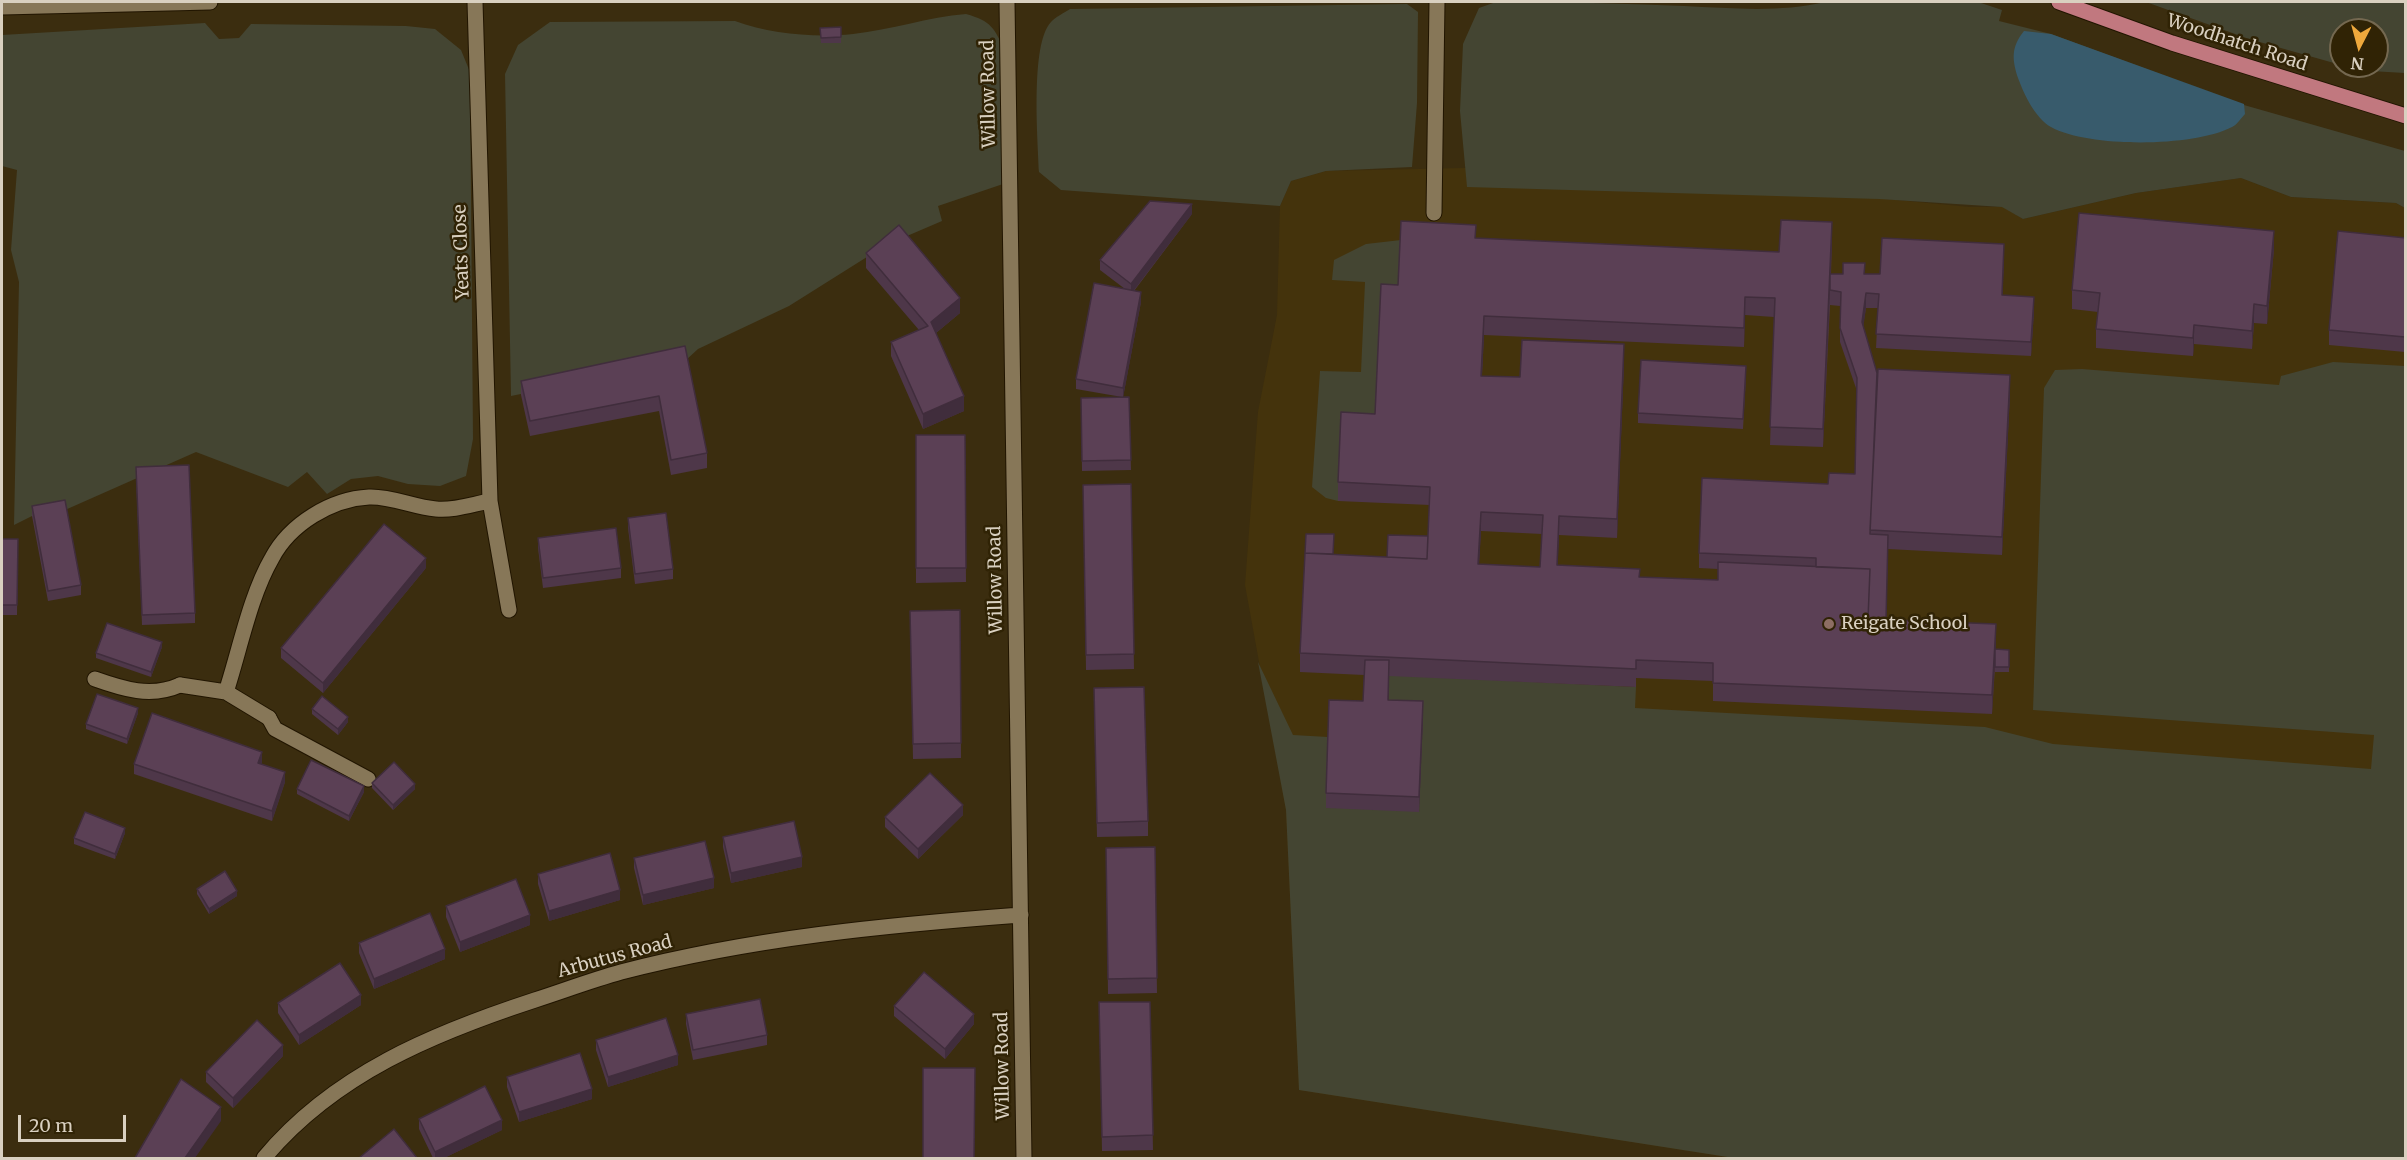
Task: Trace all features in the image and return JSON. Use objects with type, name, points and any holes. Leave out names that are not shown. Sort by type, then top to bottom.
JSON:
[{"type":"main road","name":"Woodhatch Road","points":[[2059,2],[2172,43],[2406,116]]},
{"type":"street","points":[[2,7],[210,2]]},
{"type":"street","name":"Yeats Close","points":[[475,2],[490,501],[509,610]]},
{"type":"street","name":"Willow Road","points":[[1007,2],[1024,1158]]},
{"type":"street","points":[[1434,213],[1437,2]]},
{"type":"street","points":[[226,692],[262,579],[272,556],[285,541],[317,513],[339,502],[370,497],[439,510],[490,501]]},
{"type":"street","points":[[95,679],[133,692],[164,692],[180,686],[226,692],[269,718],[275,729],[368,779]]},
{"type":"street","name":"Arbutus Road","points":[[264,1158],[304,1118],[343,1087],[385,1060],[429,1037],[476,1019],[609,976],[761,942],[878,926],[1021,915]]},
{"type":"shaded area","name":"Reigate School","points":[[1539,161],[1749,186],[1970,207],[2003,207],[2023,219],[2136,193],[2241,178],[2291,197],[2396,203],[2405,208],[2405,1158],[1734,1158],[1299,1090],[1286,810],[1245,585],[1258,412],[1277,315],[1280,206],[1291,181],[1326,171],[1464,168]]},
{"type":"green space","points":[[1496,2],[1754,9],[1790,8],[1825,2],[1978,2],[2002,10],[1999,21],[2051,34],[2244,105],[2405,151],[2405,208],[2396,203],[2291,197],[2241,178],[2136,193],[2023,219],[2002,207],[1879,199],[1467,187],[1460,111],[1463,44],[1479,8]]},
{"type":"green space","points":[[2146,2],[2405,2],[2405,73],[2389,72],[2389,18],[2329,18],[2329,62],[2249,39]]},
{"type":"green space","points":[[1407,4],[1418,12],[1417,103],[1412,167],[1326,171],[1291,181],[1280,206],[1061,190],[1039,172],[1037,93],[1040,50],[1044,33],[1051,22],[1070,9]]},
{"type":"green space","points":[[966,14],[987,23],[998,37],[1005,52],[1006,183],[938,206],[942,221],[886,245],[789,306],[698,349],[685,361],[511,396],[505,74],[518,45],[550,22],[735,21],[778,32],[838,35]]},
{"type":"green space","points":[[205,23],[219,39],[239,38],[251,24],[406,26],[435,29],[461,50],[470,72],[473,439],[466,476],[440,486],[408,484],[378,476],[351,479],[327,494],[307,472],[288,487],[196,452],[65,510],[32,516],[14,525],[19,282],[11,250],[17,170],[2,166],[2,35]]},
{"type":"green space","points":[[1401,240],[1398,304],[1375,433],[1341,431],[1338,501],[1326,498],[1312,487],[1320,371],[1361,372],[1365,282],[1332,280],[1334,260],[1366,244]]},
{"type":"green space","points":[[2333,362],[2405,366],[2405,1158],[1734,1158],[1299,1090],[1286,810],[1258,662],[1293,735],[1328,737],[1388,715],[1389,675],[1636,687],[1635,708],[1985,727],[2053,744],[2371,769],[2374,735],[2033,710],[2044,388],[2055,370],[2082,369],[2279,385],[2281,376]]},
{"type":"water","points":[[2024,31],[2051,34],[2244,104],[2245,114],[2234,126],[2215,134],[2168,141],[2115,142],[2068,134],[2051,127],[2040,118],[2020,84],[2014,53],[2017,42]]},
{"type":"building","points":[[841,27],[841,37],[821,38],[820,28]]},
{"type":"building","points":[[1150,201],[1192,204],[1131,284],[1100,260]]},
{"type":"building","points":[[2079,213],[2274,231],[2267,306],[2254,304],[2252,331],[2194,325],[2193,338],[2096,329],[2100,293],[2072,290]]},
{"type":"building","points":[[1781,220],[1832,222],[1823,429],[1770,427],[1775,298],[1745,297],[1744,328],[1484,316],[1481,376],[1520,377],[1522,340],[1624,344],[1617,519],[1559,516],[1557,565],[1640,569],[1639,577],[1718,580],[1718,562],[1870,569],[1868,619],[1996,624],[1992,695],[1713,683],[1713,663],[1636,660],[1636,669],[1300,653],[1305,553],[1427,559],[1430,487],[1338,482],[1341,412],[1375,414],[1381,284],[1398,285],[1401,221],[1476,225],[1475,238],[1779,252]],"holes":[[[1481,512],[1543,515],[1540,567],[1478,564]]]},
{"type":"building","points":[[899,225],[960,298],[931,322],[964,396],[923,414],[891,342],[928,326],[866,253]]},
{"type":"building","points":[[2338,231],[2406,238],[2405,337],[2329,330]]},
{"type":"building","points":[[1882,238],[2004,244],[2002,295],[2034,297],[2031,342],[1876,334],[1879,294],[1866,293],[1862,322],[1877,373],[1870,534],[1888,535],[1886,620],[1868,619],[1870,569],[1816,567],[1816,558],[1699,553],[1702,478],[1828,484],[1829,473],[1855,474],[1857,378],[1840,328],[1841,292],[1830,290],[1830,274],[1843,274],[1843,263],[1865,263],[1864,274],[1880,274]]},
{"type":"building","points":[[1094,283],[1141,292],[1123,388],[1076,379]]},
{"type":"building","points":[[685,346],[707,453],[671,460],[659,396],[530,421],[521,381]]},
{"type":"building","points":[[1641,360],[1746,366],[1743,419],[1638,413]]},
{"type":"building","points":[[1878,369],[2010,375],[2002,537],[1870,530]]},
{"type":"building","points":[[1129,397],[1131,460],[1082,461],[1081,398]]},
{"type":"building","points":[[916,435],[965,435],[966,568],[916,568]]},
{"type":"building","points":[[189,465],[195,613],[142,615],[136,467]]},
{"type":"building","points":[[1131,484],[1134,654],[1086,655],[1083,485]]},
{"type":"building","points":[[65,500],[81,585],[48,591],[32,506]]},
{"type":"building","points":[[666,513],[673,569],[635,574],[628,518]]},
{"type":"building","points":[[384,524],[426,558],[323,683],[281,648]]},
{"type":"building","points":[[616,528],[621,568],[543,578],[538,538]]},
{"type":"building","points":[[1306,534],[1334,534],[1333,554],[1305,553]]},
{"type":"building","points":[[1388,535],[1428,536],[1427,559],[1387,557]]},
{"type":"building","points":[[2,539],[18,539],[17,605],[2,605]]},
{"type":"building","points":[[960,610],[961,743],[913,744],[910,611]]},
{"type":"building","points":[[107,623],[162,642],[151,672],[96,653]]},
{"type":"building","points":[[1995,649],[2009,650],[2009,667],[1995,667]]},
{"type":"building","points":[[1365,660],[1389,660],[1388,700],[1423,701],[1419,797],[1326,793],[1329,700],[1363,701]]},
{"type":"building","points":[[1144,687],[1148,821],[1097,823],[1094,688]]},
{"type":"building","points":[[97,694],[138,708],[127,739],[86,724]]},
{"type":"building","points":[[322,696],[348,717],[338,729],[312,709]]},
{"type":"building","points":[[152,713],[262,752],[258,763],[285,772],[272,811],[134,764]]},
{"type":"building","points":[[311,760],[364,786],[349,816],[297,789]]},
{"type":"building","points":[[394,762],[415,784],[393,805],[372,783]]},
{"type":"building","points":[[930,773],[963,805],[918,849],[885,817]]},
{"type":"building","points":[[85,812],[125,828],[115,854],[74,838]]},
{"type":"building","points":[[794,821],[802,857],[731,873],[723,837]]},
{"type":"building","points":[[705,841],[714,878],[643,895],[634,858]]},
{"type":"building","points":[[1155,847],[1157,978],[1108,979],[1106,848]]},
{"type":"building","points":[[610,853],[620,890],[549,911],[538,874]]},
{"type":"building","points":[[225,871],[237,891],[209,909],[197,889]]},
{"type":"building","points":[[516,879],[530,915],[460,942],[446,906]]},
{"type":"building","points":[[430,913],[445,949],[374,979],[359,943]]},
{"type":"building","points":[[340,963],[361,995],[299,1035],[278,1003]]},
{"type":"building","points":[[924,972],[974,1014],[945,1049],[894,1006]]},
{"type":"building","points":[[760,999],[767,1035],[693,1050],[686,1014]]},
{"type":"building","points":[[1099,1002],[1150,1002],[1153,1135],[1102,1137]]},
{"type":"building","points":[[666,1018],[678,1055],[608,1077],[596,1040]]},
{"type":"building","points":[[257,1020],[283,1045],[233,1098],[206,1072]]},
{"type":"building","points":[[580,1053],[592,1089],[519,1112],[507,1077]]},
{"type":"building","points":[[923,1068],[975,1068],[974,1158],[923,1158]]},
{"type":"building","points":[[181,1079],[221,1107],[185,1158],[135,1158]]},
{"type":"building","points":[[485,1086],[502,1120],[435,1152],[419,1119]]},
{"type":"building","points":[[394,1129],[417,1158],[359,1158]]},
{"type":"place","name":"Reigate School","points":[[1829,624]]}]
